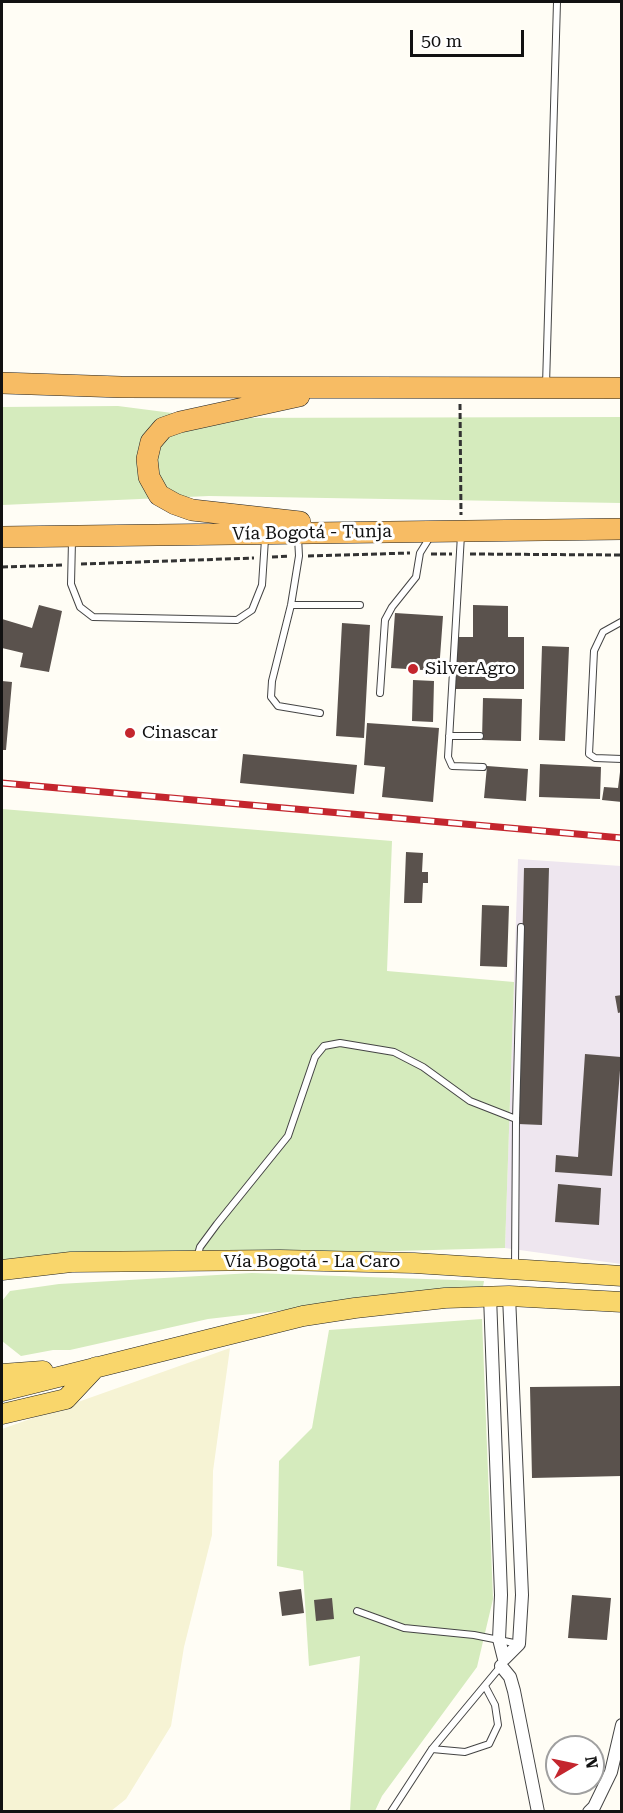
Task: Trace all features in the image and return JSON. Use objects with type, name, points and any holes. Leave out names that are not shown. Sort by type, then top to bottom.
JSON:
[{"type":"highway","points":[[14,381],[338,387],[621,388]]},
{"type":"highway","points":[[338,387],[180,422],[163,428],[151,442],[147,459],[149,477],[159,495],[192,510],[382,532]]},
{"type":"highway","name":"Vía Bogotá - Tunja","points":[[2,537],[621,528]]},
{"type":"main road","name":"Vía Bogotá - La Caro","points":[[2,1270],[71,1262],[290,1260],[515,1268],[621,1276]]},
{"type":"main road","points":[[2,1281],[71,1262]]},
{"type":"main road","points":[[2,1391],[303,1316],[401,1302],[500,1296],[621,1302]]},
{"type":"main road","points":[[2,1360],[96,1367]]},
{"type":"main road","points":[[2,1374],[96,1367]]},
{"type":"main road","points":[[2,1383],[96,1367]]},
{"type":"main road","points":[[2,1402],[64,1386],[96,1367]]},
{"type":"main road","points":[[2,1414],[66,1399],[96,1367]]},
{"type":"street","points":[[500,1296],[522,1595],[519,1644],[504,1659],[499,1639],[501,1595],[500,1296]]},
{"type":"street","points":[[501,1666],[510,1677],[514,1691],[538,1812]]},
{"type":"street","points":[[589,1812],[611,1772],[621,1725]]},
{"type":"lane","points":[[546,388],[557,2]]},
{"type":"lane","points":[[380,693],[385,620],[392,607],[416,577],[420,554],[434,531]]},
{"type":"lane","points":[[461,531],[448,756],[452,766],[483,767]]},
{"type":"lane","points":[[72,537],[71,584],[80,607],[93,617],[237,620],[252,610],[262,585],[265,534]]},
{"type":"lane","points":[[298,534],[299,556],[291,605],[272,681],[271,697],[278,706],[320,713]]},
{"type":"lane","points":[[291,605],[360,605]]},
{"type":"lane","points":[[621,616],[621,622],[603,632],[594,651],[589,754],[595,759],[621,759]]},
{"type":"lane","points":[[449,736],[480,736]]},
{"type":"lane","points":[[515,1268],[521,927]]},
{"type":"lane","points":[[197,1262],[200,1247],[288,1136],[315,1057],[324,1046],[340,1043],[394,1052],[423,1067],[470,1101],[516,1119]]},
{"type":"lane","points":[[357,1611],[404,1628],[499,1639],[519,1644]]},
{"type":"lane","points":[[391,1812],[432,1749],[501,1666]]},
{"type":"lane","points":[[432,1749],[465,1752],[489,1744],[498,1725],[495,1705],[485,1686]]},
{"type":"path","points":[[460,388],[461,531]]},
{"type":"path","points":[[2,567],[299,556],[621,555]]},
{"type":"shaded area","points":[[518,859],[621,866],[621,1264],[505,1248]]},
{"type":"shaded area","points":[[230,1348],[213,1471],[212,1535],[184,1647],[171,1726],[126,1799],[111,1811],[2,1811],[2,1429]]},
{"type":"green space","points":[[118,406],[211,418],[621,417],[621,503],[209,496],[2,505],[2,407]]},
{"type":"green space","points":[[2,809],[392,841],[387,971],[514,982],[505,1248],[2,1262]]},
{"type":"green space","points":[[252,1273],[484,1281],[483,1287],[208,1319],[70,1350],[53,1350],[21,1356],[2,1341],[2,1301],[10,1291],[59,1284]]},
{"type":"green space","points":[[482,1319],[493,1599],[477,1667],[382,1796],[375,1811],[350,1811],[360,1656],[309,1666],[303,1571],[277,1566],[279,1461],[312,1428],[329,1330]]},
{"type":"building","points":[[39,605],[62,611],[49,672],[20,667],[23,653],[2,648],[2,619],[32,628]]},
{"type":"building","points":[[473,605],[508,606],[508,637],[524,637],[524,689],[455,689],[455,637],[473,637]]},
{"type":"building","points":[[395,613],[443,616],[439,671],[391,668]]},
{"type":"building","points":[[342,623],[370,625],[364,738],[336,736]]},
{"type":"building","points":[[542,646],[569,647],[565,741],[539,740]]},
{"type":"building","points":[[413,680],[434,681],[433,722],[412,721]]},
{"type":"building","points":[[2,681],[12,682],[6,750],[2,750]]},
{"type":"building","points":[[483,698],[522,699],[521,741],[482,740]]},
{"type":"building","points":[[367,723],[439,728],[433,802],[382,797],[385,767],[364,765]]},
{"type":"building","points":[[243,754],[357,765],[354,794],[240,783]]},
{"type":"building","points":[[540,764],[601,767],[600,799],[539,797]]},
{"type":"building","points":[[487,766],[528,769],[526,801],[484,798]]},
{"type":"building","points":[[620,772],[622,802],[602,800],[604,787],[618,788]]},
{"type":"building","points":[[406,852],[423,853],[422,872],[428,872],[428,883],[423,883],[422,903],[404,903]]},
{"type":"building","points":[[524,868],[549,868],[542,1125],[518,1124]]},
{"type":"building","points":[[482,905],[509,906],[507,967],[480,966]]},
{"type":"building","points":[[622,995],[622,1012],[618,1013],[615,996]]},
{"type":"building","points":[[585,1054],[621,1057],[612,1176],[555,1172],[556,1155],[578,1157]]},
{"type":"building","points":[[558,1184],[601,1188],[599,1225],[555,1222]]},
{"type":"building","points":[[622,1386],[622,1476],[532,1478],[530,1387]]},
{"type":"building","points":[[301,1589],[304,1613],[282,1616],[279,1592]]},
{"type":"building","points":[[572,1595],[611,1598],[607,1640],[568,1638]]},
{"type":"building","points":[[332,1598],[334,1619],[316,1621],[314,1600]]},
{"type":"railway","points":[[2,783],[622,838]]},
{"type":"place","name":"SilverAgro","points":[[413,669]]},
{"type":"place","name":"Cinascar","points":[[130,733]]}]
